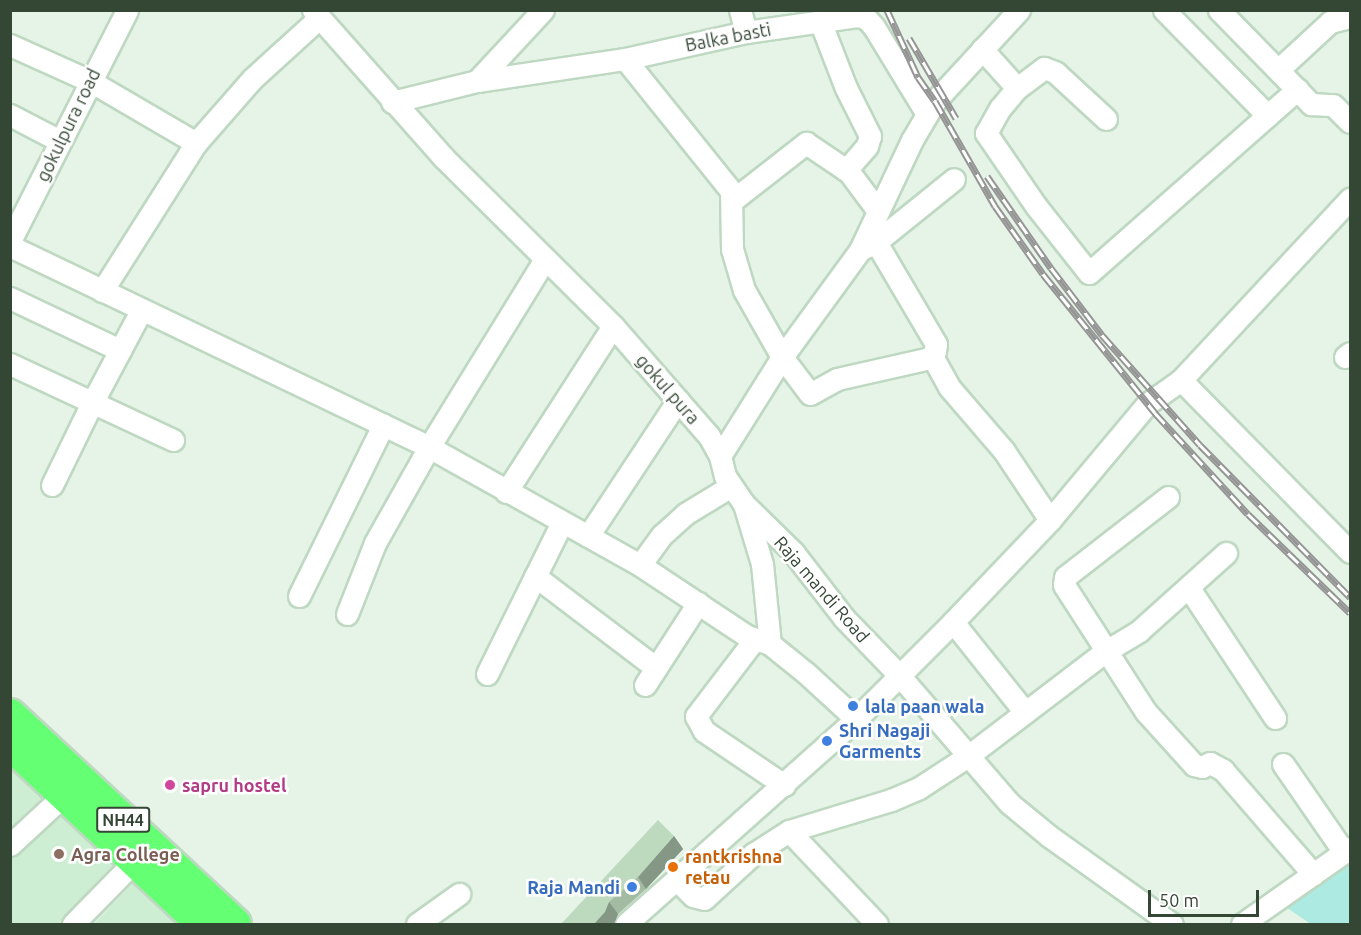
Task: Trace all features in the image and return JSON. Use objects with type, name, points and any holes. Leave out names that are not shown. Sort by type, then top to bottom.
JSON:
[{"type":"highway","name":"NH44","points":[[10,715],[235,924]]},
{"type":"highway","name":"NH44","points":[[10,744],[203,924]]},
{"type":"street","name":"gokulpura road","points":[[10,241],[127,10]]},
{"type":"street","points":[[477,81],[543,10]]},
{"type":"street","points":[[740,10],[746,32]]},
{"type":"street","points":[[868,246],[878,211],[927,114],[941,93],[1019,10]]},
{"type":"street","points":[[1164,10],[1268,116]]},
{"type":"street","points":[[1219,10],[1314,105],[1330,104],[1350,122]]},
{"type":"street","points":[[102,291],[196,143],[252,79],[316,14]]},
{"type":"street","name":"gokul pura","points":[[316,14],[392,102],[613,326],[709,436],[720,456],[730,486],[744,504],[762,564],[762,642]]},
{"type":"street","name":"Balka basti","points":[[392,102],[477,81],[625,59],[809,18],[857,16],[870,22],[927,114]]},
{"type":"street","points":[[1278,70],[1330,22],[1350,17]]},
{"type":"street","points":[[809,18],[870,136],[867,146],[846,170]]},
{"type":"street","points":[[10,45],[90,81],[196,143]]},
{"type":"street","points":[[982,49],[1017,88]]},
{"type":"street","points":[[625,59],[730,187],[734,261],[744,290],[782,357],[810,394],[837,379],[932,356]]},
{"type":"street","points":[[1106,119],[1048,68],[1040,70],[1017,88],[1000,108],[986,133],[1036,206],[1089,273],[1298,89]]},
{"type":"street","points":[[10,115],[60,141]]},
{"type":"street","points":[[732,200],[806,143],[846,170],[878,211]]},
{"type":"street","points":[[720,456],[782,357],[868,246],[954,179]]},
{"type":"street","points":[[626,924],[856,719],[953,622],[1050,520],[1147,404],[1181,380],[1350,199]]},
{"type":"street","points":[[10,246],[141,311],[429,447],[640,565],[762,642],[806,672],[856,719]]},
{"type":"street","points":[[868,246],[936,344],[932,356],[949,387],[1004,451],[1050,520]]},
{"type":"street","points":[[347,614],[375,543],[429,447],[545,259]]},
{"type":"street","points":[[10,298],[120,350]]},
{"type":"street","points":[[52,485],[141,311]]},
{"type":"street","points":[[506,492],[613,326]]},
{"type":"street","points":[[10,364],[173,440]]},
{"type":"street","points":[[1181,380],[1350,552]]},
{"type":"street","points":[[588,536],[678,400]]},
{"type":"street","points":[[299,596],[383,425]]},
{"type":"street","points":[[640,565],[662,536],[685,514],[730,486]]},
{"type":"street","points":[[1168,497],[1063,580],[1146,712],[1194,765],[1202,767],[1210,763],[1223,770],[1313,874]]},
{"type":"street","name":"Raja mandi Road","points":[[744,504],[793,552],[844,618],[900,675],[1009,803],[1028,820],[1172,924]]},
{"type":"street","points":[[487,674],[562,522]]},
{"type":"street","points":[[676,879],[693,896],[704,899],[753,854],[789,831],[891,800],[919,788],[968,756],[1024,711],[1106,651],[1139,632],[1226,553]]},
{"type":"street","points":[[535,576],[650,676],[698,603]]},
{"type":"street","points":[[1189,588],[1275,717]]},
{"type":"street","points":[[953,622],[1024,711]]},
{"type":"street","points":[[762,642],[696,716],[704,731],[784,785]]},
{"type":"street","points":[[1242,924],[1347,850],[1283,764]]},
{"type":"street","points":[[10,845],[64,795]]},
{"type":"street","points":[[789,831],[877,924]]},
{"type":"street","points":[[73,924],[135,861]]},
{"type":"street","points":[[417,924],[459,894]]},
{"type":"shaded area","name":"Agra College","points":[[10,763],[99,842],[116,866],[59,924],[11,924]]},
{"type":"shaded area","points":[[1350,860],[1350,924],[1311,924],[1284,906]]},
{"type":"shaded area","points":[[137,879],[181,924],[94,924]]},
{"type":"building","points":[[658,820],[674,836],[638,877],[609,902],[596,924],[561,924]]},
{"type":"railway","points":[[887,10],[918,77],[935,101],[995,206],[1043,274],[1155,413],[1248,514],[1350,613]]},
{"type":"railway","points":[[909,38],[956,118]]},
{"type":"railway","points":[[987,176],[1051,268],[1102,335],[1200,445],[1350,597]]},
{"type":"place","name":"lala paan wala","points":[[853,706]]},
{"type":"place","name":"Shri Nagaji Garments","points":[[827,741]]},
{"type":"place","name":"sapru hostel","points":[[170,785]]},
{"type":"place","name":"Agra College","points":[[59,854]]},
{"type":"place","name":"rantkrishna retau","points":[[673,867]]},
{"type":"place","name":"Raja Mandi","points":[[632,887]]}]
